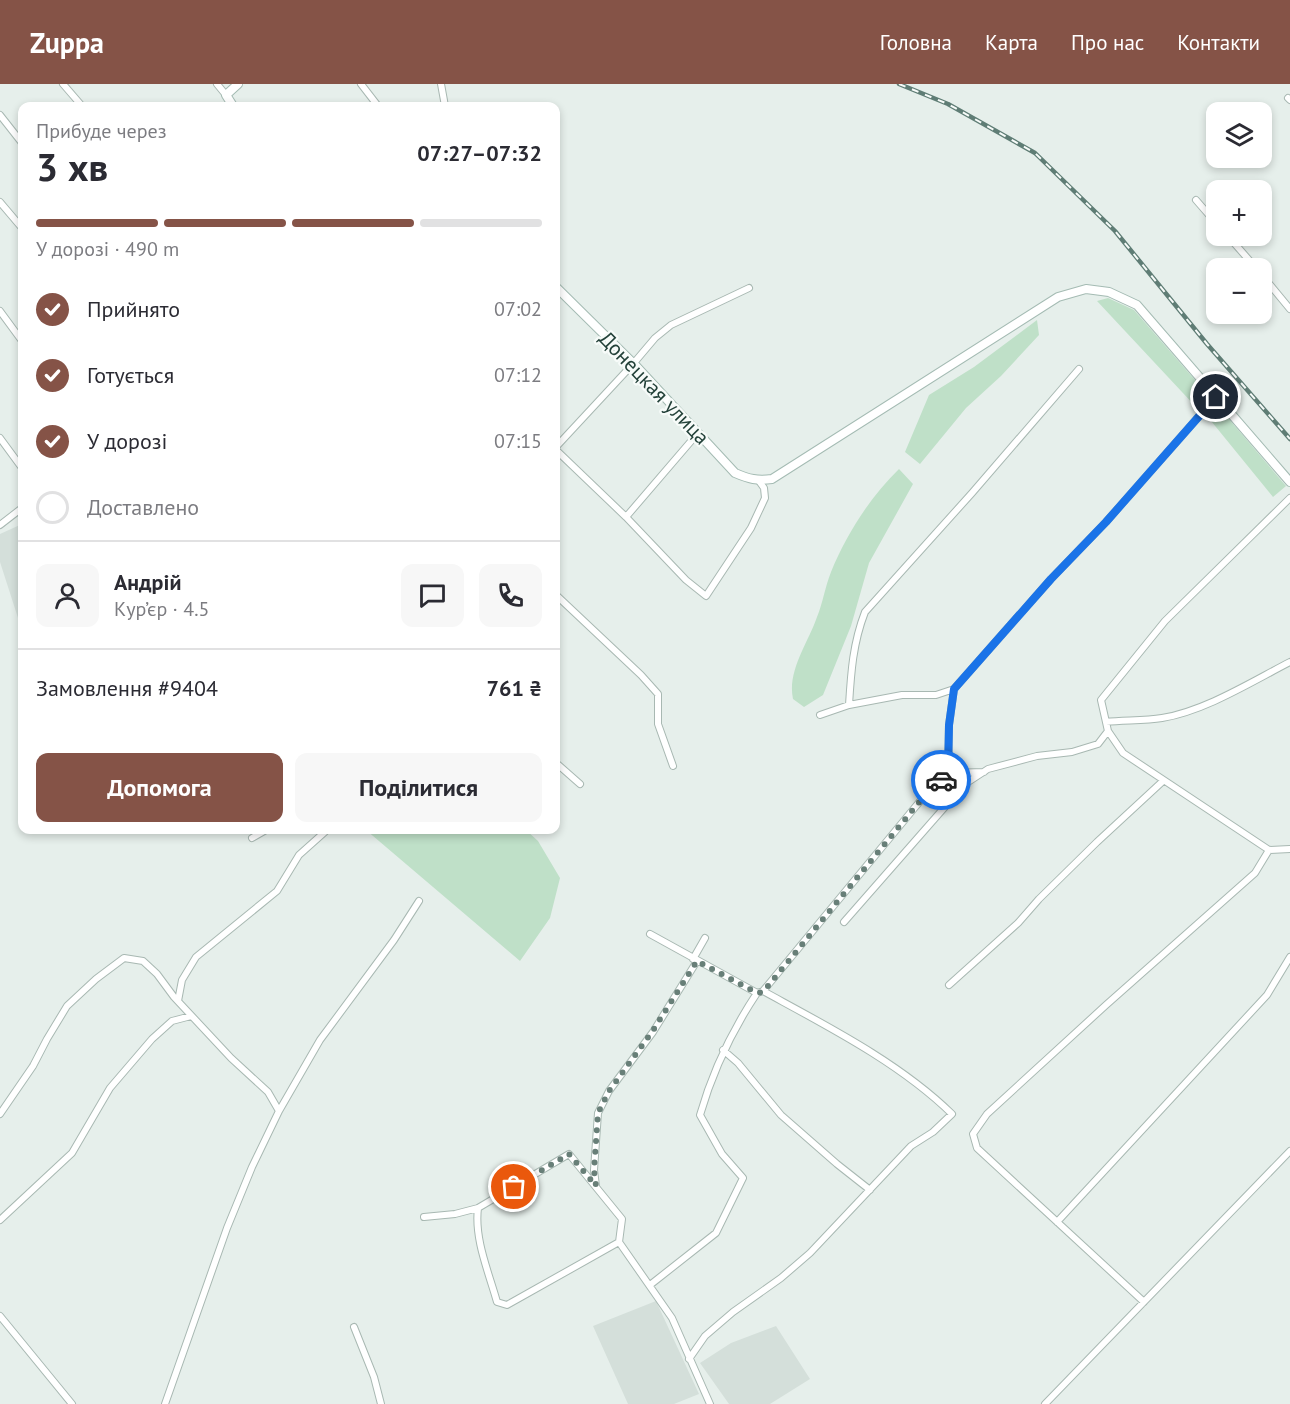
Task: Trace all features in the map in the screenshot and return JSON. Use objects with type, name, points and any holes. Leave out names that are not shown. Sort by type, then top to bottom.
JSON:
[{"type":"street","points":[[63,84],[79,102]]},
{"type":"street","points":[[217,84],[230,102]]},
{"type":"street","points":[[226,95],[238,84]]},
{"type":"street","points":[[361,84],[375,102]]},
{"type":"street","points":[[441,84],[444,102]]},
{"type":"street","points":[[0,115],[18,138]]},
{"type":"street","points":[[1196,200],[1206,212]]},
{"type":"street","points":[[0,202],[18,223]]},
{"type":"street","points":[[1237,246],[1247,258]]},
{"type":"street","points":[[1272,287],[1290,309]]},
{"type":"street","points":[[560,444],[655,338],[671,325],[749,288]]},
{"type":"street","points":[[560,454],[626,517],[686,580],[706,596],[751,528],[765,498],[764,488],[759,481],[772,479],[1058,297],[1086,289],[1110,292],[1137,305],[1290,482]]},
{"type":"street","name":"Донецкая улица","points":[[560,291],[633,364],[735,473],[759,481]]},
{"type":"street","points":[[0,311],[18,336]]},
{"type":"street","points":[[849,705],[852,659],[857,633],[865,612],[1079,369]]},
{"type":"street","points":[[819,715],[849,705],[902,695],[936,695],[954,689],[1216,397]]},
{"type":"street","points":[[626,517],[698,433]]},
{"type":"street","points":[[0,438],[18,463]]},
{"type":"street","points":[[1290,498],[1165,621],[1101,700],[1108,731],[1123,753],[1269,850],[1290,849]]},
{"type":"street","points":[[0,525],[18,511]]},
{"type":"street","points":[[560,599],[658,694],[658,724],[673,766]]},
{"type":"street","points":[[1106,722],[1162,718],[1195,708],[1290,662]]},
{"type":"street","points":[[948,773],[949,725],[954,689]]},
{"type":"street","points":[[650,1285],[716,1233],[743,1178],[722,1154],[700,1115],[723,1050],[760,992],[921,800],[948,773],[984,772],[1038,756],[1072,752],[1098,744],[1108,731]]},
{"type":"street","points":[[560,766],[580,784]]},
{"type":"street","points":[[844,922],[965,784],[984,772]]},
{"type":"street","points":[[949,985],[1018,923],[1097,842],[1163,781]]},
{"type":"street","points":[[252,838],[259,834]]},
{"type":"street","points":[[178,1001],[182,980],[196,957],[277,891],[299,855],[323,834]]},
{"type":"street","points":[[1144,1302],[977,1148],[973,1134],[987,1114],[1255,873],[1269,850]]},
{"type":"street","points":[[165,1404],[214,1261],[252,1167],[279,1111],[320,1040],[394,940],[419,901]]},
{"type":"street","points":[[651,934],[695,960],[814,1019],[879,1059],[934,1097],[952,1114],[933,1132],[911,1146],[810,1254],[705,1336],[689,1359]]},
{"type":"street","points":[[596,1186],[594,1170],[598,1113],[609,1091],[652,1032],[695,960],[705,938]]},
{"type":"street","points":[[1057,1222],[1267,995],[1290,957]]},
{"type":"street","points":[[0,1114],[33,1066],[68,1006],[124,958],[143,961],[157,974],[191,1016],[268,1092],[279,1111]]},
{"type":"street","points":[[0,1220],[72,1153],[110,1088],[152,1039],[172,1022],[191,1016]]},
{"type":"street","points":[[723,1050],[738,1063],[781,1115],[870,1190]]},
{"type":"street","points":[[1045,1404],[1290,1151]]},
{"type":"street","points":[[424,1217],[455,1215],[478,1208],[569,1154],[622,1219],[619,1242],[672,1318],[710,1404]]},
{"type":"street","points":[[478,1208],[477,1216],[483,1250],[497,1302],[507,1305],[619,1242]]},
{"type":"street","points":[[0,1316],[72,1404]]},
{"type":"street","points":[[354,1327],[375,1377],[381,1404]]},
{"type":"shaded area","points":[[18,526],[18,618],[0,562],[0,534]]},
{"type":"shaded area","points":[[656,1301],[699,1394],[674,1404],[628,1404],[593,1326]]},
{"type":"shaded area","points":[[776,1326],[810,1379],[770,1404],[729,1404],[700,1363],[731,1343]]},
{"type":"green space","points":[[1108,298],[1134,310],[1208,395],[1196,407],[1097,301]]},
{"type":"green space","points":[[1037,320],[1039,335],[1001,376],[966,408],[920,464],[905,452],[929,395],[974,367]]},
{"type":"green space","points":[[1216,404],[1286,486],[1273,497],[1207,416]]},
{"type":"green space","points":[[899,469],[913,484],[869,563],[851,626],[823,695],[804,707],[793,699],[793,678],[799,657],[819,611],[831,572],[860,517]]},
{"type":"green space","points":[[371,834],[530,834],[538,841],[560,878],[550,918],[520,961]]},
{"type":"railway","points":[[899,84],[948,104],[1035,153],[1115,231],[1207,344],[1290,439]]},
{"type":"way so far","points":[[514,1187],[569,1154],[596,1186],[594,1170],[598,1113],[609,1091],[652,1032],[697,961],[757,993],[763,992],[921,800],[941,780]]},
{"type":"route","points":[[941,780],[948,773],[949,725],[954,689],[1216,397]]}]
